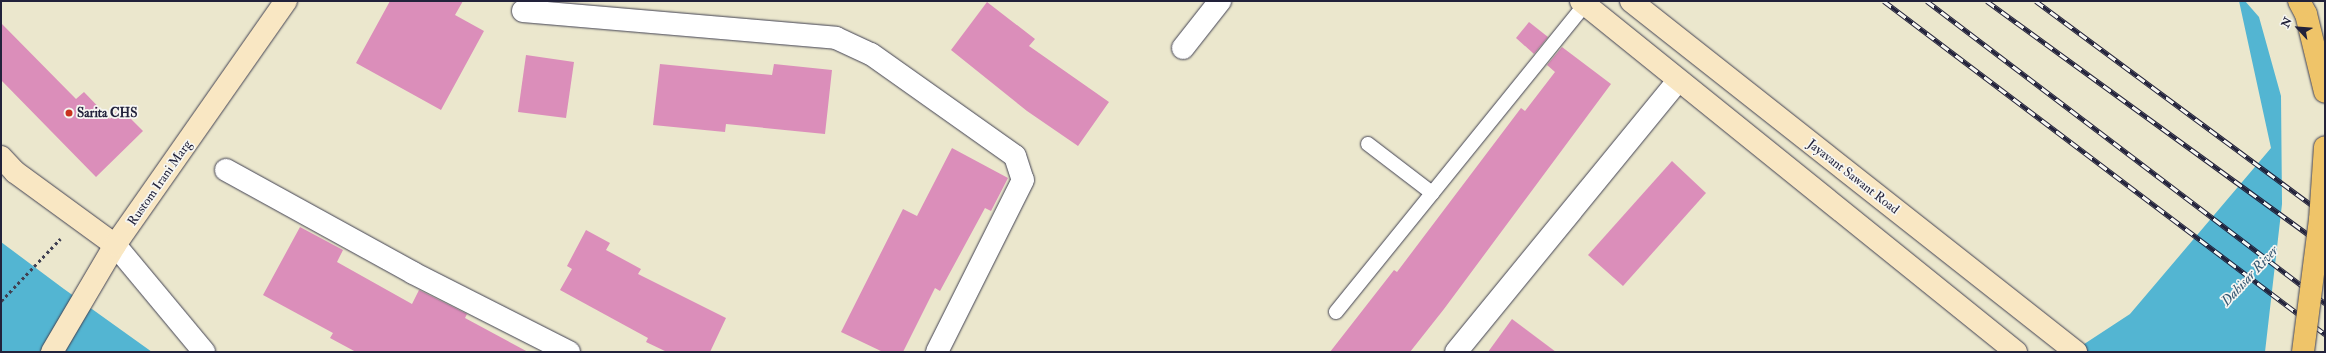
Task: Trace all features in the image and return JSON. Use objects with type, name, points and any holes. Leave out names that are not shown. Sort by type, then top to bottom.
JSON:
[{"type":"main road","points":[[2298,5],[2325,92]]},
{"type":"main road","points":[[2303,352],[2320,220],[2325,147]]},
{"type":"street","name":"Rustom Irani Marg","points":[[52,352],[115,245],[286,1]]},
{"type":"street","points":[[1183,48],[1220,1]]},
{"type":"street","name":"Jayavant Sawant Road","points":[[1631,1],[2027,315],[2076,352]]},
{"type":"street","points":[[1583,3],[2016,352]]},
{"type":"street","points":[[523,11],[836,38],[871,54],[1015,156],[1023,180],[937,352]]},
{"type":"street","points":[[1456,352],[1678,81]]},
{"type":"street","points":[[1,157],[15,172],[115,245],[204,352]]},
{"type":"street","points":[[226,170],[413,273],[569,352]]},
{"type":"lane","points":[[1336,312],[1583,3]]},
{"type":"lane","points":[[1368,144],[1432,193]]},
{"type":"path","points":[[1,301],[49,250]]},
{"type":"water","name":"Dahisar River","points":[[2239,1],[2325,1],[2308,352],[2072,352],[2130,314],[2271,148]]},
{"type":"water","points":[[1,242],[64,289],[152,352],[1,352]]},
{"type":"pier","points":[[2245,1],[2325,1],[2325,329],[2310,352],[2265,352],[2282,204],[2281,96],[2259,17]]},
{"type":"building","points":[[390,1],[463,1],[455,15],[484,31],[441,110],[356,63]]},
{"type":"building","points":[[987,2],[1035,39],[1029,46],[1109,102],[1078,146],[1027,111],[951,50]]},
{"type":"building","points":[[1529,22],[1548,37],[1534,54],[1516,38]]},
{"type":"building","name":"Sarita CHS","points":[[1,23],[76,99],[84,92],[110,119],[120,108],[143,131],[96,177],[1,80]]},
{"type":"building","points":[[1562,47],[1611,84],[1444,309],[1410,352],[1330,352],[1394,270],[1397,272],[1521,108],[1525,111],[1555,72],[1547,65]]},
{"type":"building","points":[[526,55],[574,62],[566,118],[518,112]]},
{"type":"building","points":[[660,64],[772,75],[774,64],[832,70],[825,134],[726,124],[725,132],[653,125]]},
{"type":"building","points":[[952,148],[1008,178],[991,211],[985,208],[940,291],[935,288],[903,352],[883,352],[841,332],[903,209],[917,216]]},
{"type":"building","points":[[1672,161],[1706,193],[1623,286],[1588,255]]},
{"type":"building","points":[[300,227],[343,250],[337,262],[412,304],[419,290],[467,314],[465,318],[528,352],[356,352],[330,338],[333,333],[263,295]]},
{"type":"building","points":[[586,230],[610,243],[606,250],[641,269],[638,274],[726,318],[710,352],[667,352],[646,342],[648,338],[560,290],[572,269],[567,266]]},
{"type":"building","points":[[1512,319],[1556,352],[1488,352]]},
{"type":"railway","points":[[1884,1],[2325,334]]},
{"type":"railway","points":[[1927,1],[2325,303]]},
{"type":"railway","points":[[1987,1],[2325,247]]},
{"type":"railway","points":[[2036,1],[2325,215]]},
{"type":"place","name":"Sarita CHS","points":[[69,113]]}]
